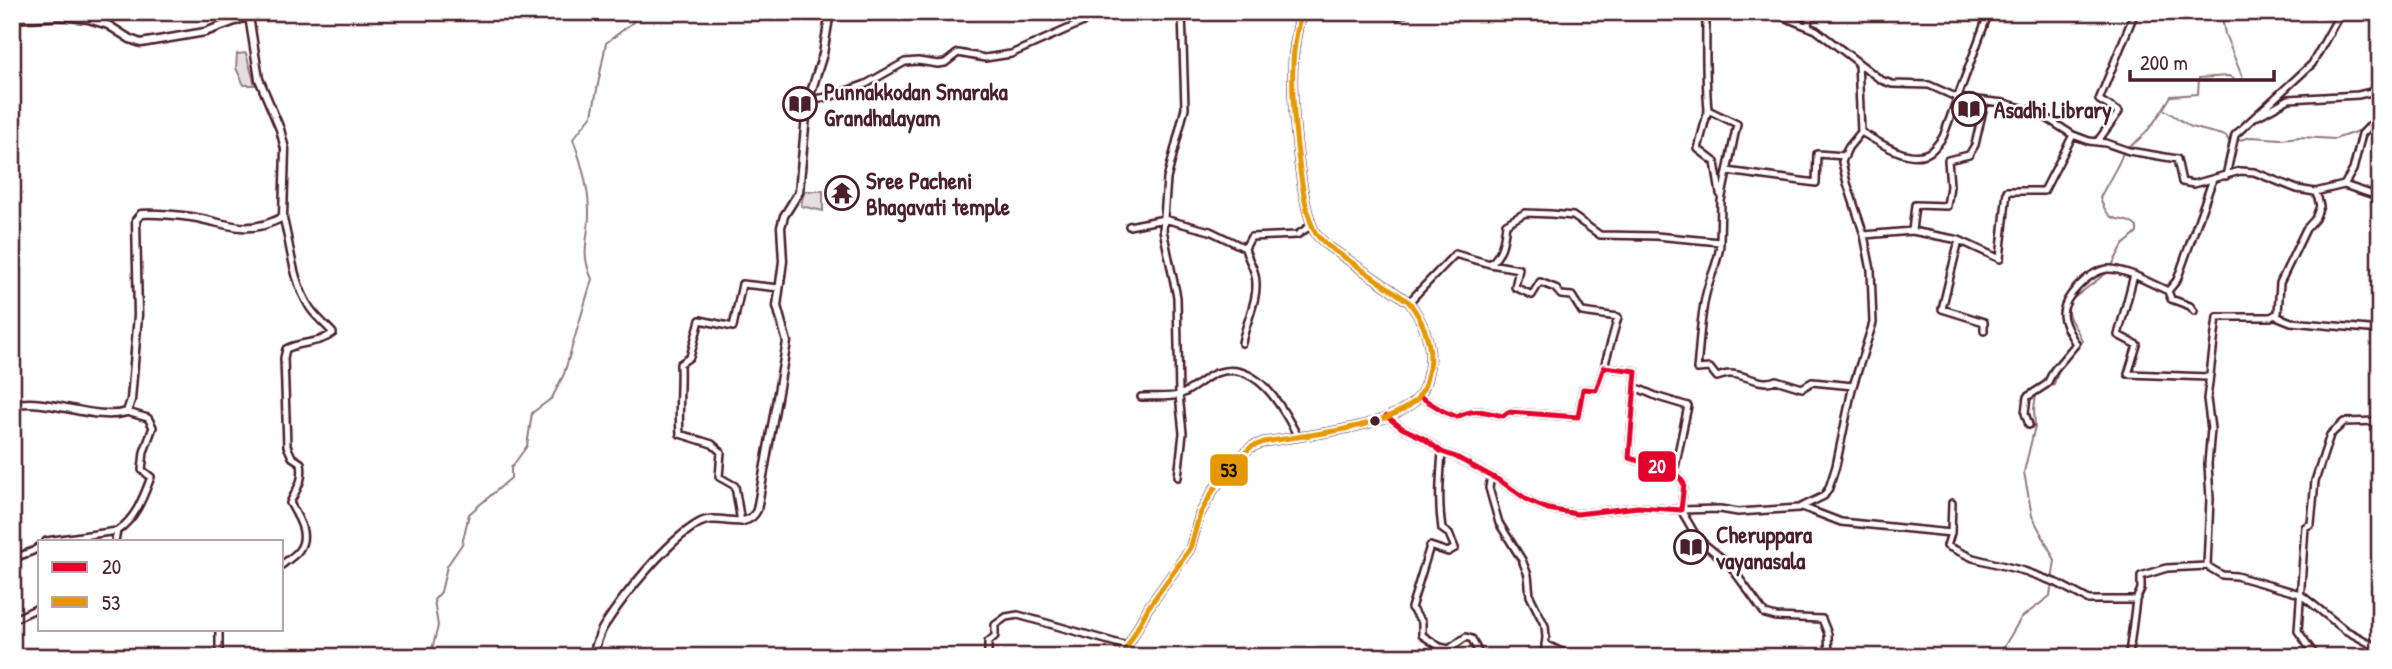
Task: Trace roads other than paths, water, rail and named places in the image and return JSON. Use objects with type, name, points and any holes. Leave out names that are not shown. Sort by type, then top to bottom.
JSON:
[{"type":"main road","points":[[12,19],[60,16],[88,19],[108,25],[141,43],[205,32],[257,12]]},
{"type":"main road","points":[[592,657],[603,628],[649,567],[688,531],[711,519],[741,522],[754,518],[757,510],[787,342],[777,306],[783,261],[781,227],[784,216],[799,192],[806,113],[823,54],[830,12]]},
{"type":"main road","points":[[1122,657],[1148,608],[1190,549],[1203,508],[1226,471],[1251,447],[1264,442],[1354,427],[1387,416],[1409,405],[1419,396],[1427,380],[1430,344],[1418,313],[1409,302],[1328,246],[1312,225],[1303,193],[1293,87],[1293,66],[1301,12]]},
{"type":"main road","points":[[12,405],[31,403],[105,413],[127,412],[131,400],[138,315],[135,239],[137,216],[148,214],[190,217],[237,229],[272,223],[283,217],[285,149],[280,129],[259,79],[248,16]]},
{"type":"street","points":[[810,100],[832,96],[866,84],[905,62],[918,61],[934,65],[946,62],[958,53],[985,58],[1011,54],[1106,12]]},
{"type":"street","points":[[1178,477],[1183,433],[1179,395],[1177,297],[1163,230],[1167,179],[1185,108],[1182,12]]},
{"type":"street","points":[[1397,16],[1409,12]]},
{"type":"street","points":[[1706,12],[1708,44],[1705,69],[1708,110],[1698,149],[1715,162],[1721,201]]},
{"type":"street","points":[[1771,12],[1808,25],[1881,80],[1892,84],[1929,85],[1958,98],[2026,109],[2073,135],[2129,151],[2177,159],[2182,182],[2194,184],[2240,172],[2254,172],[2297,189],[2315,192],[2344,185],[2380,197]]},
{"type":"street","points":[[1808,25],[1811,12]]},
{"type":"street","points":[[1861,132],[1916,157],[1931,152],[1944,137],[1989,12]]},
{"type":"street","points":[[2097,142],[2119,112],[2099,100],[2135,12]]},
{"type":"street","points":[[2226,176],[2235,135],[2312,64],[2341,12]]},
{"type":"street","points":[[1387,416],[1442,452],[1491,476],[1529,501],[1566,514],[1648,507],[1738,512],[1802,507],[1824,496],[1836,466],[1853,386],[1873,323],[1871,270],[1864,234],[1842,162],[1861,132],[1858,62]]},
{"type":"street","points":[[2251,120],[2289,99],[2358,95],[2380,90]]},
{"type":"street","points":[[1912,231],[1915,205],[1947,206],[1950,186],[1948,160],[1969,155],[1975,145],[1985,101]]},
{"type":"street","points":[[1708,110],[1737,124],[1721,201],[1720,253],[1702,310],[1697,369],[1710,368],[1717,377],[1731,373],[1742,378],[1771,383],[1776,380],[1802,388],[1812,382],[1853,386]]},
{"type":"street","points":[[2344,185],[2353,170],[2362,134],[2378,117]]},
{"type":"street","points":[[1864,234],[1912,231],[1959,240],[2000,259],[2007,191],[2044,191],[2073,135]]},
{"type":"street","points":[[1727,171],[1816,183],[1817,154],[1845,156]]},
{"type":"street","points":[[2168,291],[2177,280],[2213,179]]},
{"type":"street","points":[[2276,316],[2280,283],[2320,206],[2315,192]]},
{"type":"street","points":[[1409,302],[1455,254],[1490,264],[1503,247],[1506,224],[1525,213],[1573,216],[1601,235],[1656,236],[1720,242]]},
{"type":"street","points":[[283,217],[292,265],[302,291],[311,310],[333,332],[324,340],[295,344],[286,349],[284,358],[287,446],[292,457],[301,463],[302,470],[301,485],[290,503],[304,532],[304,539],[299,551],[284,563]]},
{"type":"street","points":[[1129,226],[1164,219],[1210,231],[1245,248]]},
{"type":"street","points":[[1242,343],[1256,288],[1255,273],[1247,259],[1245,248],[1251,237],[1265,234],[1297,235],[1312,225]]},
{"type":"street","points":[[1959,240],[1942,309],[1984,322],[1984,331]]},
{"type":"street","points":[[1419,396],[1457,417],[1467,411],[1483,411],[1503,416],[1508,412],[1578,416],[1583,389],[1596,390],[1618,317],[1582,312],[1572,296],[1561,295],[1555,288],[1540,282],[1532,295],[1515,287],[1518,269],[1480,262]]},
{"type":"street","points":[[2029,425],[2025,413],[2027,397],[2047,384],[2054,370],[2076,344],[2063,316],[2066,300],[2076,288],[2110,269],[2134,275],[2168,291],[2171,299],[2190,306],[2194,311]]},
{"type":"street","points":[[2134,275],[2118,335],[2137,345],[2128,374],[2208,377]]},
{"type":"street","points":[[741,522],[735,486],[719,477],[721,453],[712,444],[680,435],[680,364],[690,357],[700,320],[733,327],[741,284],[779,288]]},
{"type":"street","points":[[2207,566],[2210,499],[2208,464],[2211,443],[2207,399],[2217,317],[2276,316],[2291,322],[2380,330]]},
{"type":"street","points":[[1604,367],[1636,371],[1629,458],[1674,472],[1684,484],[1681,510],[1698,539],[1729,564],[1765,614],[1822,620],[1828,634],[1829,657]]},
{"type":"street","points":[[1141,397],[1179,395],[1217,373],[1241,372],[1259,382],[1275,399],[1298,438]]},
{"type":"street","points":[[1634,387],[1688,406],[1674,472]]},
{"type":"street","points":[[53,540],[117,531],[127,524],[141,503],[150,477],[142,470],[144,452],[153,426],[148,418],[127,412]]},
{"type":"street","points":[[2316,657],[2298,631],[2305,527],[2311,524],[2315,481],[2330,435],[2344,422],[2380,421]]},
{"type":"street","points":[[1442,452],[1439,508],[1442,528],[1449,534],[1455,548],[1448,552],[1430,547],[1411,608],[1422,622],[1422,635],[1440,647],[1449,649],[1466,637],[1472,639],[1480,656]]},
{"type":"street","points":[[1491,476],[1489,488],[1499,523],[1522,559],[1532,601],[1546,631],[1544,657]]},
{"type":"street","points":[[1952,503],[1951,533],[1947,546],[1973,558],[2057,583],[2089,600],[2136,600]]},
{"type":"street","points":[[1802,507],[1841,522],[1951,533]]},
{"type":"street","points":[[115,540],[117,531]]},
{"type":"street","points":[[12,559],[38,547]]},
{"type":"street","points":[[2126,657],[2129,654],[2141,576],[2167,568],[2207,566],[2222,575],[2236,576],[2300,594],[2344,630],[2380,649]]},
{"type":"street","points":[[12,620],[38,608]]},
{"type":"street","points":[[988,657],[988,642],[995,636],[995,625],[1006,617],[1018,615],[1127,646]]},
{"type":"street","points":[[219,630],[219,657]]},
{"type":"street","points":[[1545,644],[1573,657]]},
{"type":"waterway","points":[[430,657],[438,626],[434,600],[441,592],[447,566],[462,544],[469,514],[511,478],[511,468],[527,446],[532,413],[552,398],[564,374],[592,279],[586,260],[589,219],[587,191],[573,139],[592,115],[606,43],[632,23],[637,12]]},
{"type":"waterway","points":[[2221,12],[2225,34],[2243,79]]},
{"type":"waterway","points":[[2128,147],[2147,131],[2171,96],[2198,94],[2199,78],[2229,76],[2235,80],[2243,80]]},
{"type":"waterway","points":[[2165,110],[2191,127],[2226,136],[2230,143]]},
{"type":"waterway","points":[[2236,141],[2251,137],[2335,139],[2364,129]]},
{"type":"waterway","points":[[2070,301],[2109,271],[2123,245],[2137,233],[2137,227],[2131,223],[2108,214],[2100,198],[2123,153]]},
{"type":"waterway","points":[[2064,363],[2082,342],[2069,316],[2068,306]]},
{"type":"waterway","points":[[1998,657],[2021,618],[2050,596],[2055,560],[2032,516],[2024,472],[2035,426],[2036,395],[2054,384],[2060,367]]},
{"type":"place","name":"Punnakkodan Smaraka Grandhalayam","points":[[800,104]]},
{"type":"place","name":"Asadhi Library","points":[[1969,109]]},
{"type":"place","name":"Sree Pacheni Bhagavati temple","points":[[842,193]]},
{"type":"place","name":"Cheruppara vayanasala","points":[[1691,547]]}]
